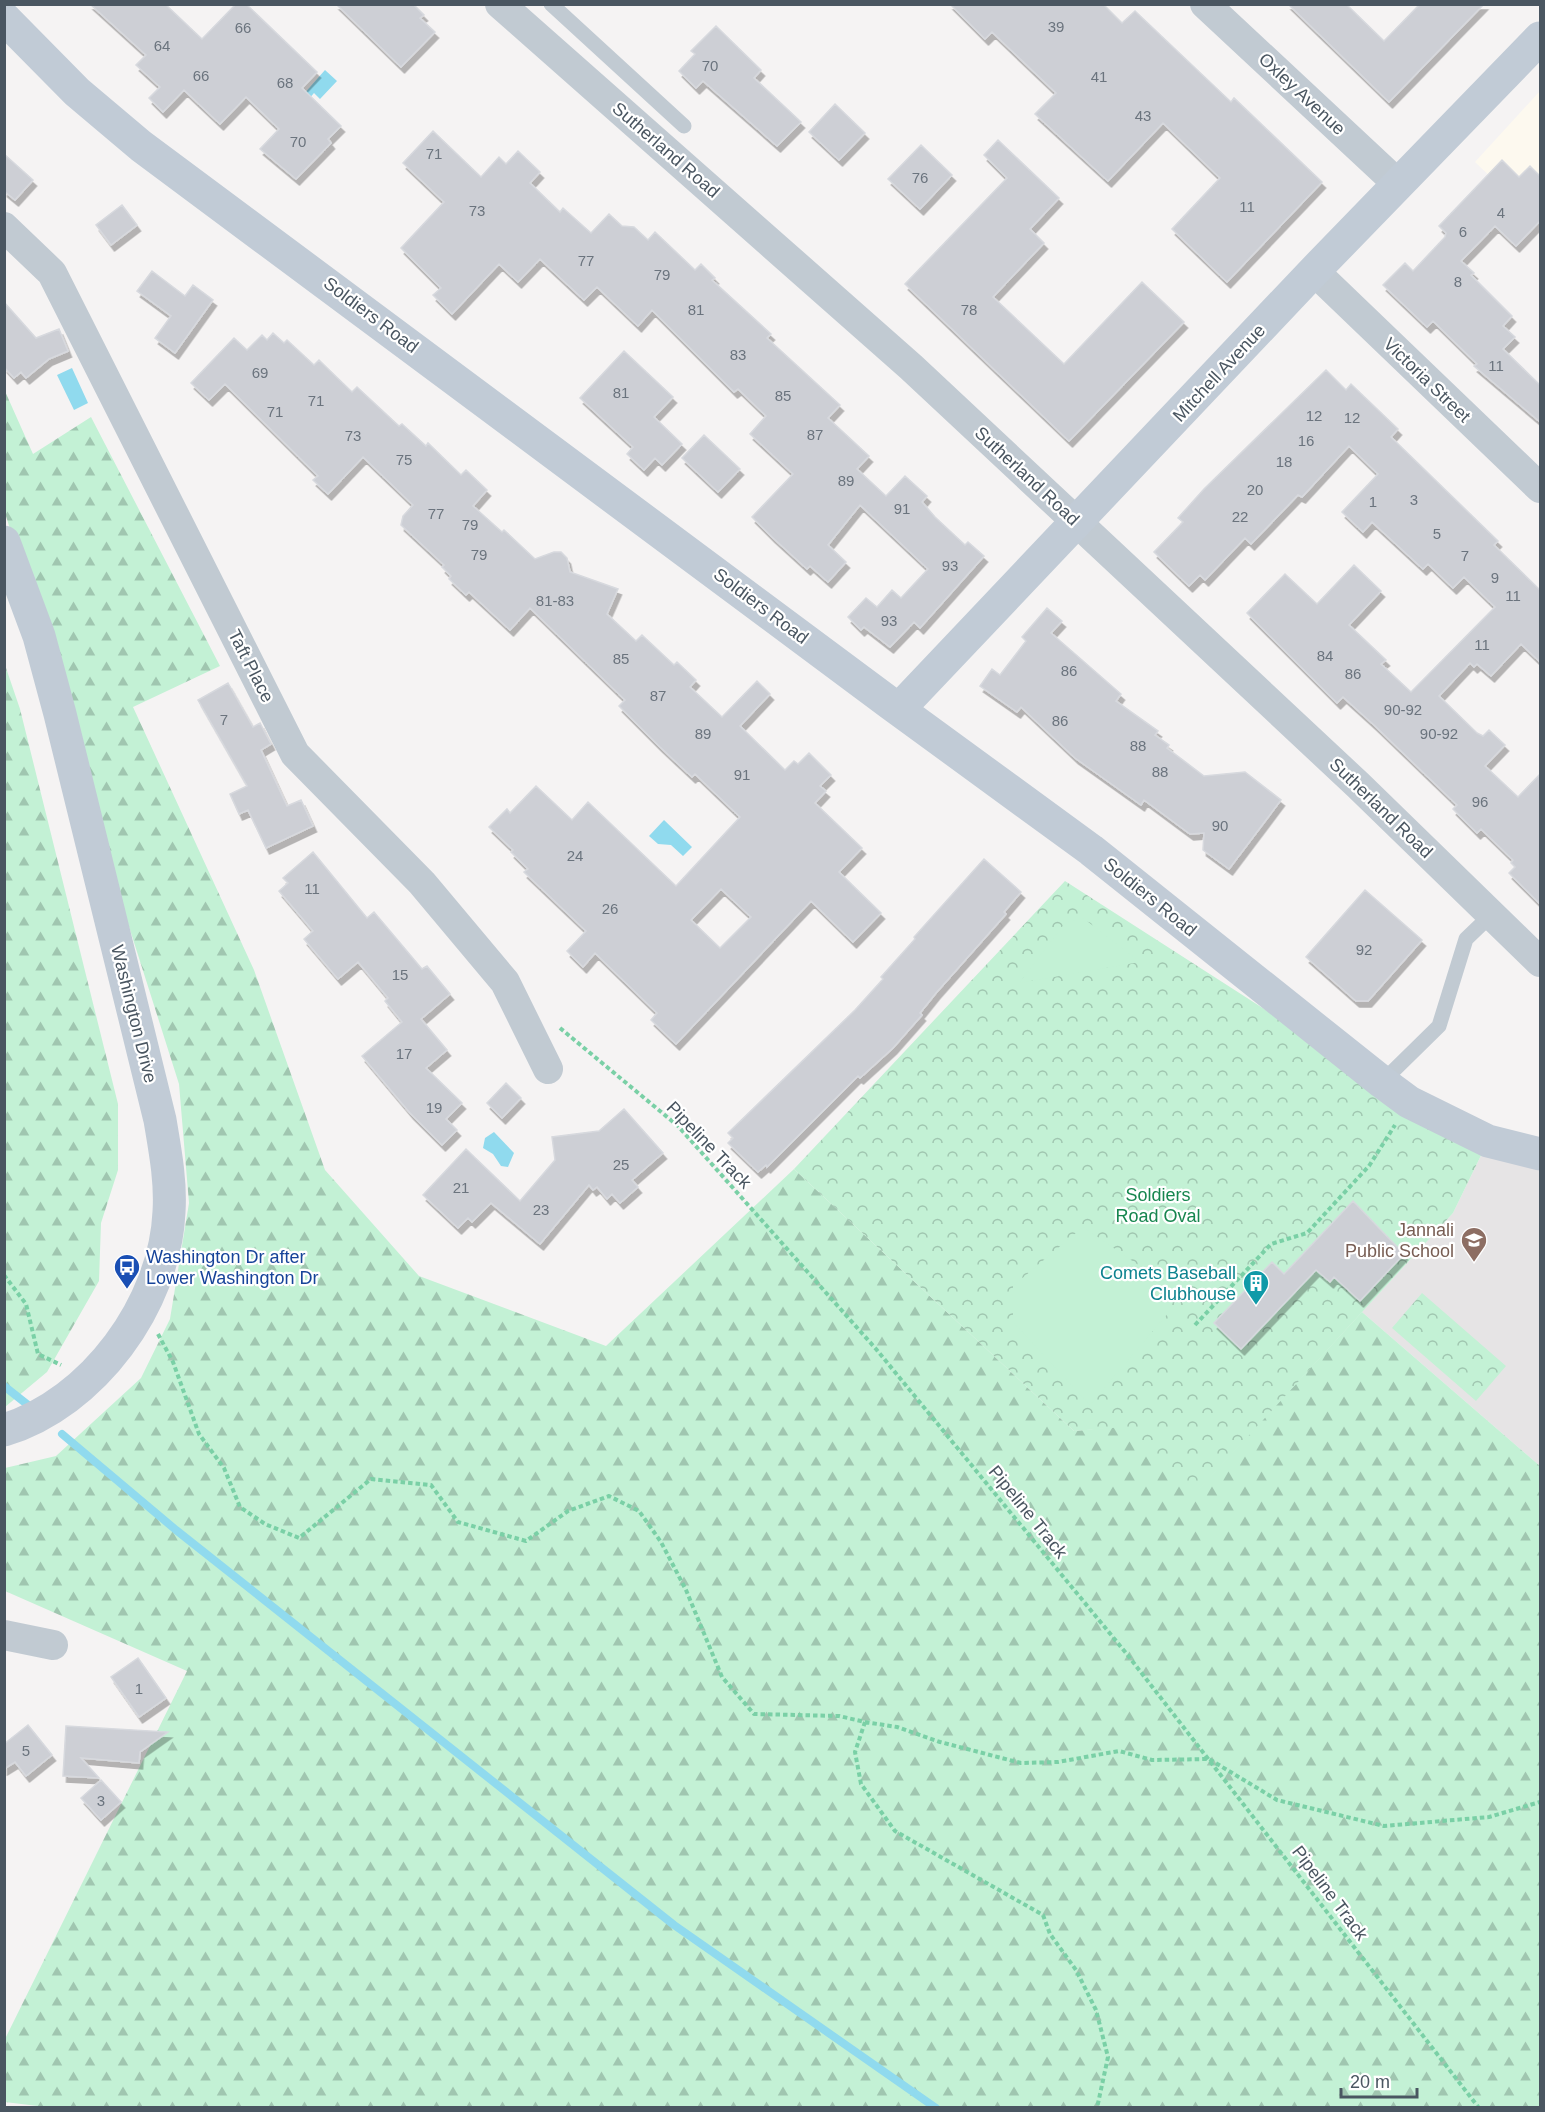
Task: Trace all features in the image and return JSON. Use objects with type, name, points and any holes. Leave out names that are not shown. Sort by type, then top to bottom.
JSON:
[{"type":"street","name":"Sutherland Road","points":[[500,4],[911,367],[1349,777],[1540,962]]},
{"type":"street","name":"Oxley Avenue","points":[[1204,4],[1398,184]]},
{"type":"street","name":"Soldiers Road","points":[[4,18],[77,92],[141,146],[899,710],[1091,850],[1409,1102],[1488,1141],[1540,1154]]},
{"type":"street","name":"Mitchell Avenue","points":[[899,710],[1314,271],[1540,38]]},
{"type":"street","name":"Taft Place","points":[[4,227],[52,273],[295,754],[422,883],[505,982],[548,1069]]},
{"type":"street","name":"Victoria Street","points":[[1314,271],[1540,488]]},
{"type":"street","name":"Washington Drive","points":[[4,542],[39,636],[160,1120],[166,1161],[169,1212],[162,1254],[137,1316],[106,1361],[79,1389],[56,1407],[24,1424],[4,1430]]},
{"type":"street","points":[[4,1635],[53,1645]]},
{"type":"lane","points":[[551,4],[684,126]]},
{"type":"lane","points":[[1382,1082],[1438,1026],[1467,939],[1491,915]]},
{"type":"path","name":"Pipeline Track","points":[[559,1027],[678,1126],[876,1349],[1126,1653],[1479,2108]]},
{"type":"path","points":[[1195,1325],[1270,1244],[1307,1233],[1369,1166],[1409,1102]]},
{"type":"path","points":[[4,1275],[26,1304],[38,1354],[62,1365],[79,1359],[106,1361]]},
{"type":"path","points":[[137,1316],[161,1338],[173,1362],[199,1434],[224,1468],[240,1507],[265,1524],[299,1538],[371,1479],[431,1485],[458,1522],[526,1541],[568,1511],[609,1496],[639,1511],[661,1542],[686,1590],[722,1677],[754,1714],[839,1716],[897,1727],[940,1742],[1021,1763],[1058,1762],[1119,1751],[1152,1760],[1209,1759],[1277,1800],[1384,1826],[1489,1817],[1540,1802]]},
{"type":"path","points":[[865,1722],[855,1752],[861,1784],[895,1831],[1043,1915],[1050,1934],[1076,1970],[1096,2010],[1108,2057],[1097,2108]]},
{"type":"shaded area","points":[[1540,91],[1540,224],[1475,162]]},
{"type":"shaded area","name":"Jannali Public School","points":[[1488,1141],[1540,1152],[1540,1466],[1362,1312],[1453,1213]]},
{"type":"green space","points":[[4,389],[33,454],[91,417],[220,666],[133,707],[254,970],[325,1170],[419,1276],[606,1346],[794,1169],[1074,1431],[1124,1426],[1196,1492],[1362,1312],[1540,1466],[1540,2107],[54,2108],[5,2102],[5,2039],[187,1671],[5,1591],[5,1468],[56,1456],[141,1378],[170,1319],[189,1203],[179,1084],[118,892],[75,736],[5,513]]},
{"type":"green space","points":[[4,662],[20,709],[118,1104],[118,1170],[101,1223],[99,1281],[47,1372],[5,1407]]},
{"type":"green space","name":"Soldiers Road Oval","points":[[1065,881],[1404,1099],[1488,1141],[1453,1213],[1196,1493],[1124,1427],[1074,1431],[794,1169]]},
{"type":"green space","points":[[1083,918],[1140,962],[1019,983],[1065,923]]},
{"type":"green space","points":[[1083,1227],[1163,1282],[1169,1312],[1090,1405],[1013,1322],[1013,1286]]},
{"type":"green space","points":[[1422,1293],[1506,1366],[1476,1401],[1392,1328]]},
{"type":"water","points":[[325,70],[337,81],[320,99],[314,93],[308,100],[303,95]]},
{"type":"water","points":[[72,368],[88,403],[74,410],[57,375]]},
{"type":"water","points":[[664,820],[692,847],[683,856],[671,845],[658,844],[649,836]]},
{"type":"water","points":[[494,1132],[514,1153],[508,1167],[501,1166],[493,1154],[483,1148],[485,1138]]},
{"type":"building","points":[[90,4],[165,4],[202,39],[236,4],[246,4],[317,72],[302,88],[341,126],[328,139],[331,143],[296,179],[260,149],[279,129],[246,97],[220,124],[184,90],[163,112],[149,98],[160,87],[136,65],[146,55]]},
{"type":"building","points":[[336,4],[413,4],[424,15],[420,18],[435,32],[401,67]]},
{"type":"building","points":[[950,4],[1103,4],[1122,23],[1135,11],[1231,102],[1234,98],[1322,182],[1227,282],[1172,229],[1220,178],[1163,123],[1108,181],[1035,114],[1056,93],[992,32],[985,39]]},
{"type":"building","points":[[1288,4],[1346,4],[1384,41],[1420,4],[1484,4],[1389,102]]},
{"type":"building","points":[[716,26],[761,70],[754,78],[801,122],[777,146],[703,81],[696,88],[679,71],[695,54],[691,51]]},
{"type":"building","points":[[835,104],[865,133],[839,160],[809,132]]},
{"type":"building","points":[[433,131],[481,177],[499,157],[506,164],[518,151],[540,172],[530,183],[560,212],[563,208],[591,233],[609,214],[622,226],[634,227],[648,240],[655,232],[695,270],[701,264],[715,278],[712,280],[771,334],[767,338],[840,405],[828,418],[869,456],[857,469],[886,496],[905,476],[927,496],[922,502],[935,517],[965,545],[968,542],[984,556],[920,628],[914,622],[890,647],[864,627],[861,630],[848,617],[866,598],[877,607],[892,590],[901,598],[928,569],[860,505],[828,545],[846,562],[828,582],[810,566],[807,569],[772,537],[752,517],[793,474],[750,434],[766,416],[738,389],[734,392],[652,310],[638,326],[597,287],[584,300],[540,259],[518,282],[499,264],[452,314],[433,295],[441,288],[401,248],[444,202],[403,163]]},
{"type":"building","points":[[998,140],[1059,198],[1030,229],[1044,243],[993,297],[1064,364],[1142,282],[1184,322],[1069,441],[905,284],[1007,178],[984,155]]},
{"type":"building","points":[[921,145],[952,175],[920,209],[888,179]]},
{"type":"building","points":[[4,154],[33,180],[15,200],[4,191]]},
{"type":"building","points":[[1502,160],[1519,177],[1530,166],[1540,176],[1540,221],[1516,246],[1495,226],[1461,261],[1474,273],[1471,275],[1512,316],[1503,326],[1515,337],[1503,349],[1540,385],[1540,422],[1474,366],[1477,364],[1433,321],[1427,327],[1383,285],[1405,263],[1413,271],[1445,237],[1446,233],[1439,226]]},
{"type":"building","points":[[122,205],[137,225],[111,245],[96,225]]},
{"type":"building","points":[[152,271],[185,296],[193,285],[213,300],[175,353],[155,338],[171,316],[137,291]]},
{"type":"building","points":[[4,302],[36,338],[59,329],[68,351],[49,359],[26,378],[21,372],[14,378],[4,367]]},
{"type":"building","points":[[273,333],[284,343],[287,340],[314,365],[319,360],[352,392],[357,387],[399,426],[402,424],[426,446],[428,443],[461,475],[466,470],[487,490],[473,506],[502,532],[504,530],[535,559],[554,552],[561,552],[567,558],[570,572],[618,589],[607,614],[636,641],[642,635],[674,665],[677,662],[696,680],[690,687],[722,717],[757,681],[770,694],[740,726],[785,770],[794,761],[798,764],[809,753],[831,775],[820,786],[826,791],[815,803],[862,848],[839,872],[881,913],[853,942],[811,901],[676,1044],[651,1020],[657,1013],[595,953],[583,967],[567,951],[586,931],[524,872],[528,869],[511,852],[513,850],[489,827],[507,809],[510,813],[536,786],[572,820],[588,802],[676,886],[740,817],[695,774],[692,777],[660,747],[619,706],[625,700],[530,608],[510,630],[469,592],[466,595],[449,579],[451,576],[442,567],[444,565],[401,525],[403,516],[413,505],[363,457],[328,494],[313,480],[318,476],[225,384],[209,400],[191,383],[234,338],[247,350],[262,335],[267,340]],"holes":[[[721,889],[751,917],[720,948],[691,920]]]},
{"type":"building","points":[[624,351],[673,397],[654,417],[682,444],[662,465],[655,458],[644,470],[627,454],[633,447],[580,398]]},
{"type":"building","points":[[1326,370],[1346,390],[1351,384],[1398,429],[1391,437],[1498,541],[1494,545],[1540,590],[1540,662],[1521,644],[1491,676],[1477,664],[1474,667],[1470,663],[1439,696],[1477,733],[1483,736],[1489,730],[1505,745],[1485,766],[1518,797],[1540,774],[1540,904],[1509,873],[1515,867],[1511,863],[1513,860],[1481,829],[1477,833],[1453,809],[1457,805],[1343,697],[1337,703],[1247,613],[1285,574],[1317,604],[1354,565],[1381,591],[1349,625],[1386,660],[1381,664],[1411,692],[1495,607],[1464,577],[1453,588],[1428,564],[1423,569],[1372,522],[1363,532],[1342,512],[1378,474],[1349,446],[1302,497],[1298,495],[1251,544],[1245,538],[1205,580],[1200,575],[1189,586],[1154,552],[1183,522],[1178,518],[1204,489]]},
{"type":"building","points":[[704,435],[740,469],[718,492],[682,458]]},
{"type":"building","points":[[1047,608],[1062,621],[1051,633],[1121,694],[1116,701],[1158,731],[1155,735],[1169,745],[1167,748],[1204,776],[1245,772],[1281,800],[1229,869],[1203,850],[1204,833],[1190,834],[1144,800],[1141,805],[1075,758],[1021,707],[1017,712],[980,686],[992,669],[1000,675],[1026,641],[1022,637]]},
{"type":"building","points":[[228,683],[253,727],[260,723],[271,744],[261,750],[287,806],[301,800],[313,826],[266,848],[248,810],[239,814],[230,794],[247,786],[198,700]]},
{"type":"building","points":[[313,852],[367,918],[374,912],[422,969],[427,966],[450,994],[421,1019],[447,1050],[426,1068],[462,1103],[446,1119],[457,1130],[442,1145],[410,1113],[362,1056],[402,1022],[385,1001],[388,998],[358,962],[338,979],[304,939],[313,931],[279,891],[288,883],[283,878]]},
{"type":"building","points":[[984,859],[1021,892],[1004,912],[1006,914],[936,993],[920,1013],[922,1015],[893,1048],[860,1078],[858,1076],[767,1167],[766,1165],[758,1172],[728,1143],[733,1138],[728,1133],[855,1010],[883,979],[881,977],[915,939],[914,937]]},
{"type":"building","points":[[1365,890],[1422,940],[1368,1001],[1356,1001],[1306,957]]},
{"type":"building","points":[[506,1083],[521,1098],[502,1118],[487,1103]]},
{"type":"building","points":[[624,1109],[663,1153],[632,1180],[638,1187],[620,1203],[612,1194],[607,1199],[597,1187],[593,1190],[589,1185],[540,1244],[491,1203],[472,1222],[468,1218],[458,1228],[423,1195],[466,1149],[520,1201],[555,1160],[552,1137],[599,1131]]},
{"type":"building","points":[[1353,1201],[1404,1254],[1360,1301],[1334,1277],[1330,1282],[1316,1270],[1241,1349],[1214,1323],[1272,1262],[1284,1274]]},
{"type":"building","points":[[138,1658],[166,1698],[139,1717],[111,1677]]},
{"type":"building","points":[[28,1725],[52,1755],[26,1776],[15,1762],[4,1769],[4,1744]]},
{"type":"building","points":[[66,1726],[168,1732],[140,1752],[139,1763],[81,1758],[99,1778],[63,1776]]},
{"type":"building","points":[[101,1780],[121,1802],[101,1820],[81,1798]]},
{"type":"waterway","points":[[4,1386],[28,1405]]},
{"type":"waterway","points":[[62,1434],[176,1530],[674,1925],[936,2108]]},
{"type":"place","name":"Jannali Public School","points":[[1474,1263]]},
{"type":"place","name":"Washington Dr after Lower Washington Dr","points":[[127,1290]]},
{"type":"place","name":"Comets Baseball Clubhouse","points":[[1256,1306]]}]
